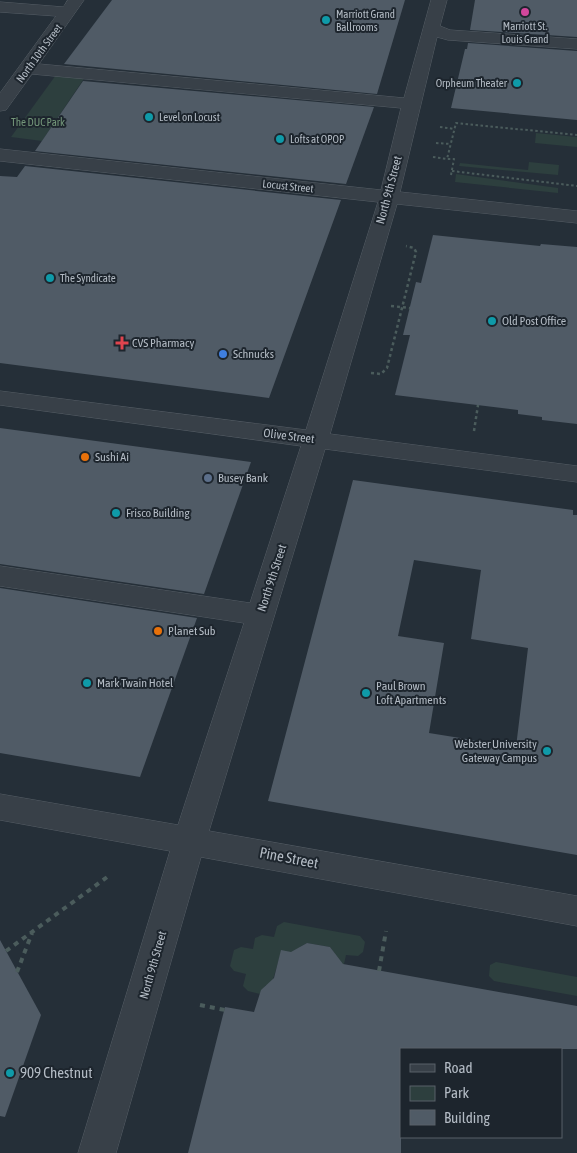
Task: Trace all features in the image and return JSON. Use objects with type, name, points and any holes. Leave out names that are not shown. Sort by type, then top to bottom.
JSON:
[{"type":"street","name":"North 9th Street","points":[[97,1153],[190,840],[316,439],[389,197],[410,104],[439,0]]},
{"type":"street","points":[[0,7],[72,6]]},
{"type":"street","name":"North 10th Street","points":[[0,106],[72,6]]},
{"type":"street","points":[[432,28],[448,35],[577,44]]},
{"type":"street","points":[[28,68],[410,104]]},
{"type":"street","name":"Locust Street","points":[[0,155],[577,216]]},
{"type":"street","name":"Olive Street","points":[[0,398],[577,474]]},
{"type":"street","points":[[0,576],[260,616]]},
{"type":"street","name":"Pine Street","points":[[0,807],[577,911]]},
{"type":"path","points":[[447,159],[456,123],[577,135]]},
{"type":"path","points":[[440,127],[455,128]]},
{"type":"path","points":[[436,143],[451,144]]},
{"type":"path","points":[[433,158],[454,159],[450,179]]},
{"type":"path","points":[[452,171],[577,186]]},
{"type":"path","points":[[371,373],[382,374],[386,370],[416,252],[414,248],[405,246]]},
{"type":"path","points":[[391,306],[410,308]]},
{"type":"path","points":[[473,437],[478,405]]},
{"type":"path","points":[[6,951],[110,875]]},
{"type":"path","points":[[379,971],[386,931]]},
{"type":"path","points":[[17,972],[33,932]]},
{"type":"path","points":[[200,1005],[225,1010]]},
{"type":"green space","name":"The DUC Park","points":[[56,75],[85,77],[42,141],[11,137]]},
{"type":"green space","points":[[536,133],[577,137],[577,147],[535,143]]},
{"type":"green space","points":[[529,162],[559,165],[558,175],[459,166],[460,163],[528,170]]},
{"type":"green space","points":[[456,174],[558,188],[558,193],[455,182]]},
{"type":"green space","points":[[284,922],[360,936],[365,942],[363,952],[358,956],[346,955],[344,964],[332,971],[335,954],[330,947],[307,943],[300,947],[298,954],[280,956],[271,986],[266,985],[260,994],[248,991],[243,986],[246,974],[234,971],[230,966],[234,950],[241,947],[253,949],[255,938],[262,935],[274,937],[277,926]]},
{"type":"green space","points":[[496,962],[577,977],[577,996],[494,981],[489,976],[490,965]]},
{"type":"building","points":[[112,0],[405,0],[377,94],[64,64]]},
{"type":"building","name":"Marriott St. Louis Grand","points":[[475,0],[577,0],[577,37],[470,30]]},
{"type":"building","name":"Orpheum Theater","points":[[468,43],[577,51],[577,120],[451,108]]},
{"type":"building","points":[[83,81],[374,107],[346,184],[35,151]]},
{"type":"building","points":[[25,166],[341,200],[269,398],[0,363],[0,176],[17,177]]},
{"type":"building","name":"Old Post Office","points":[[433,235],[540,246],[541,244],[577,247],[577,424],[542,420],[542,417],[518,414],[518,410],[395,395],[410,335],[403,335],[416,282],[421,283]]},
{"type":"building","name":"Frisco Building","points":[[0,428],[251,462],[204,594],[0,564]]},
{"type":"building","name":"Paul Brown Loft Apartments","points":[[353,480],[573,510],[573,515],[577,515],[577,855],[268,801]],"holes":[[[414,560],[481,570],[471,639],[528,648],[516,747],[429,733],[444,643],[398,636]]]},
{"type":"building","name":"Mark Twain Hotel","points":[[0,588],[197,618],[140,777],[0,753]]},
{"type":"building","name":"909 Chestnut","points":[[0,940],[41,1015],[5,1117],[0,1116]]},
{"type":"building","points":[[307,943],[330,947],[343,964],[577,1006],[577,1049],[400,1048],[401,1153],[188,1153],[225,1007],[254,1012],[261,990],[274,978],[281,950],[291,952]]},
{"type":"place","name":"Marriott St. Louis Grand","points":[[525,12]]},
{"type":"place","name":"Marriott Grand Ballrooms","points":[[326,20]]},
{"type":"place","name":"Orpheum Theater","points":[[517,83]]},
{"type":"place","name":"Level on Locust","points":[[149,117]]},
{"type":"place","name":"Lofts at OPOP","points":[[280,139]]},
{"type":"place","name":"The Syndicate","points":[[50,278]]},
{"type":"place","name":"Old Post Office","points":[[492,321]]},
{"type":"place","name":"CVS Pharmacy","points":[[122,343]]},
{"type":"place","name":"Schnucks","points":[[223,354]]},
{"type":"place","name":"Sushi Ai","points":[[85,457]]},
{"type":"place","name":"Busey Bank","points":[[208,478]]},
{"type":"place","name":"Frisco Building","points":[[116,513]]},
{"type":"place","name":"Planet Sub","points":[[158,631]]},
{"type":"place","name":"Mark Twain Hotel","points":[[87,683]]},
{"type":"place","name":"Paul Brown Loft Apartments","points":[[366,693]]},
{"type":"place","name":"Webster University Gateway Campus","points":[[547,751]]},
{"type":"place","name":"909 Chestnut","points":[[10,1073]]}]
